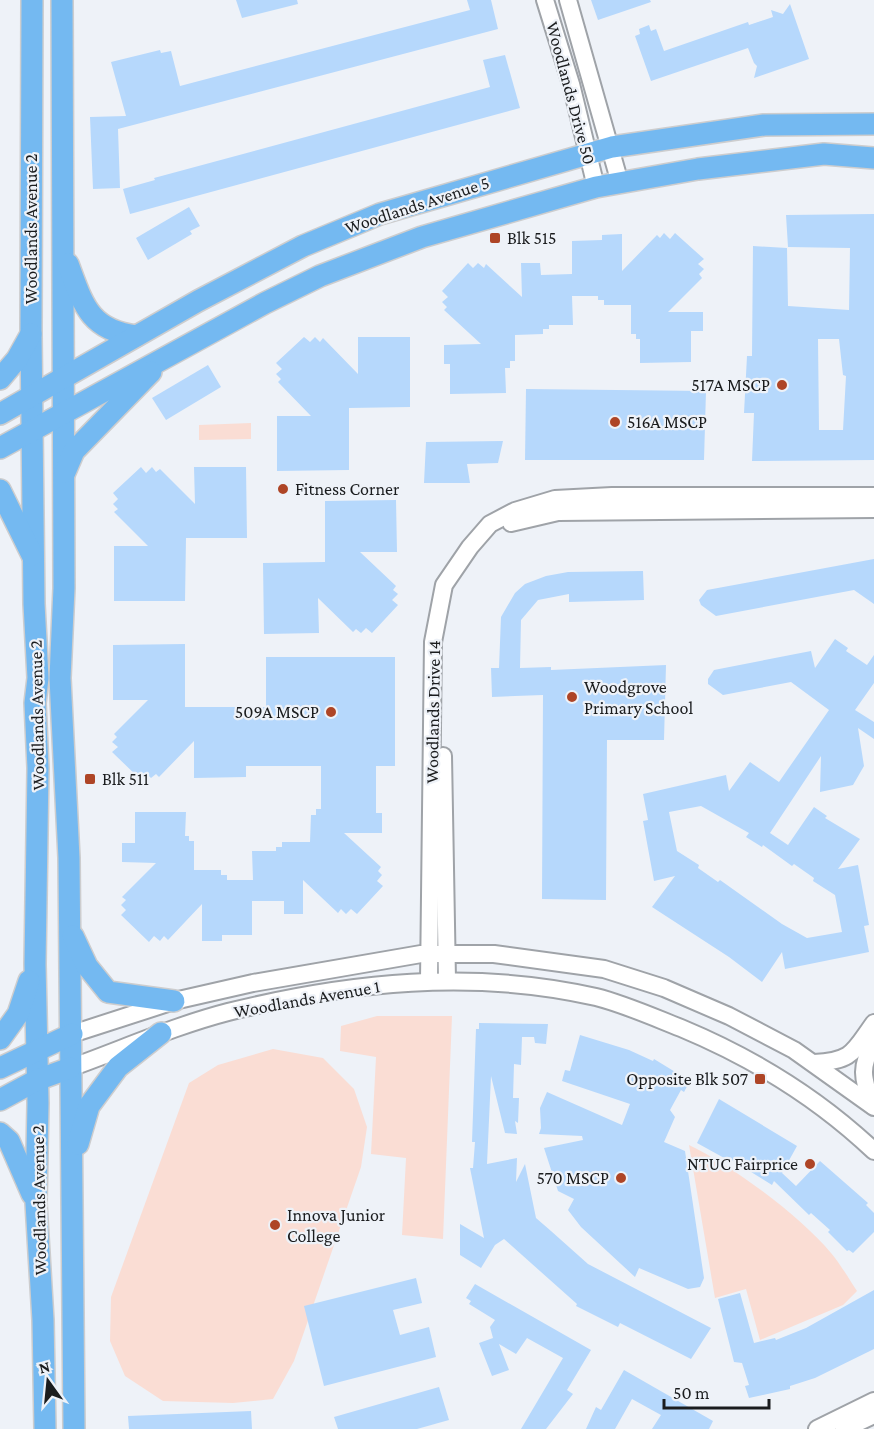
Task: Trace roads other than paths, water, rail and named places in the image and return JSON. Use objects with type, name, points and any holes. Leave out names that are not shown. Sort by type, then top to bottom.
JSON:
[{"type":"main road","name":"Woodlands Avenue 2","points":[[32,0],[32,334],[34,558],[38,678],[35,703],[39,768],[35,964],[36,1203],[43,1320],[45,1429]]},
{"type":"main road","name":"Woodlands Avenue 2","points":[[62,0],[64,588],[60,678],[69,858],[74,1429]]},
{"type":"main road","name":"Woodlands Avenue 5","points":[[0,414],[63,380],[136,336],[303,246],[380,214],[588,152],[612,147],[764,125],[874,124]]},
{"type":"main road","name":"Woodlands Avenue 5","points":[[0,448],[320,276],[422,237],[597,187],[791,157],[825,154],[874,158]]},
{"type":"main road","points":[[64,254],[79,292],[96,322],[116,334],[136,336]]},
{"type":"main road","points":[[0,379],[17,359],[32,334]]},
{"type":"main road","points":[[64,476],[74,451],[161,360]]},
{"type":"main road","points":[[0,490],[34,558]]},
{"type":"main road","points":[[69,927],[87,966],[108,992],[174,1001]]},
{"type":"main road","points":[[0,1039],[18,1014],[35,964]]},
{"type":"main road","name":"Woodlands Avenue 1","points":[[0,1068],[72,1034]]},
{"type":"main road","points":[[71,1167],[89,1106],[118,1067],[162,1034]]},
{"type":"main road","name":"Woodlands Avenue 1","points":[[0,1100],[37,1080],[70,1068]]},
{"type":"main road","points":[[0,1133],[9,1141],[36,1203]]},
{"type":"street","name":"Woodlands Drive 50","points":[[546,0],[597,187]]},
{"type":"street","name":"Woodlands Drive 50","points":[[568,0],[612,147],[620,183]]},
{"type":"street","name":"Woodlands Drive 14","points":[[429,981],[433,642],[444,585],[470,547],[490,524],[542,501],[565,498],[874,496]]},
{"type":"street","name":"Woodlands Drive 14","points":[[447,980],[443,761],[445,613],[459,572],[473,551],[491,534],[517,520],[558,512],[874,509]]},
{"type":"street","name":"Woodlands Avenue 1","points":[[72,1034],[174,1001],[253,983],[428,954],[494,954],[604,969],[664,988],[729,1016],[814,1062],[873,1106]]},
{"type":"street","name":"Woodlands Avenue 1","points":[[70,1068],[227,1012],[292,999],[358,987],[429,981],[528,984],[598,998],[712,1041],[777,1075],[823,1107],[874,1151]]},
{"type":"street","points":[[814,1062],[834,1061],[851,1055],[874,1023]]},
{"type":"street","points":[[873,1106],[863,1079],[863,1069],[864,1060],[874,1042]]},
{"type":"street","points":[[817,1429],[874,1401]]},
{"type":"street","points":[[844,1429],[874,1415]]},
{"type":"place","name":"Blk 515","points":[[495,238]]},
{"type":"place","name":"517A MSCP","points":[[782,385]]},
{"type":"place","name":"516A MSCP","points":[[615,422]]},
{"type":"place","name":"Fitness Corner","points":[[283,489]]},
{"type":"place","name":"Woodgrove Primary School","points":[[572,697]]},
{"type":"place","name":"509A MSCP","points":[[331,712]]},
{"type":"place","name":"Blk 511","points":[[90,779]]},
{"type":"place","name":"Opposite Blk 507","points":[[760,1079]]},
{"type":"place","name":"NTUC Fairprice","points":[[810,1164]]},
{"type":"place","name":"570 MSCP","points":[[621,1178]]},
{"type":"place","name":"Innova Junior College","points":[[275,1225]]}]
